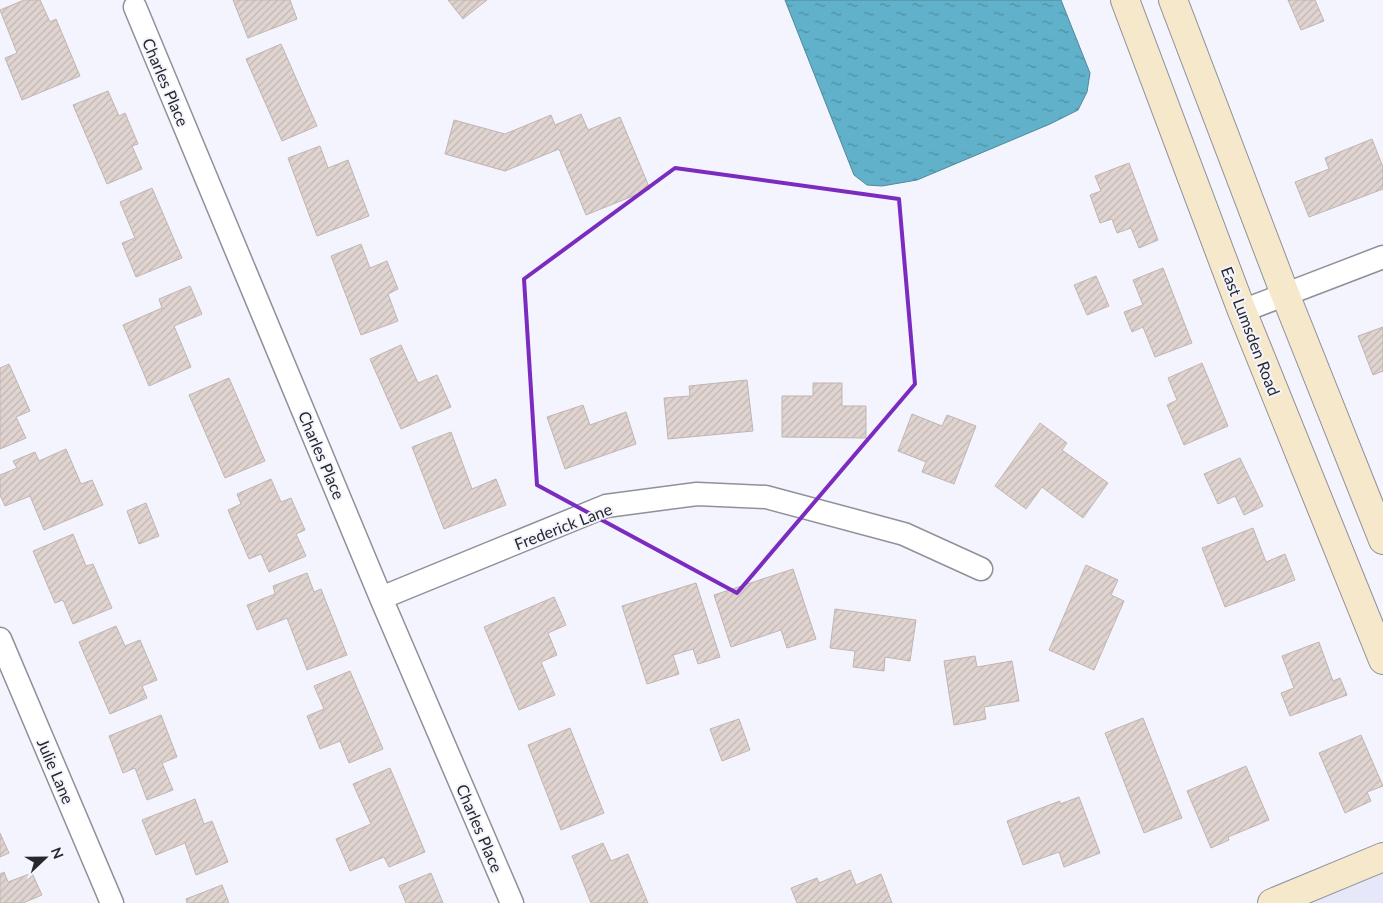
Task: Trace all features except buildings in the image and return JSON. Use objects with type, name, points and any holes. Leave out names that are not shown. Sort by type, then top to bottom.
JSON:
[{"type":"main road","name":"East Lumsden Road","points":[[1125,0],[1242,311],[1383,660]]},
{"type":"main road","points":[[1173,0],[1285,294],[1383,540]]},
{"type":"main road","points":[[1272,903],[1383,857]]},
{"type":"street","name":"Charles Place","points":[[135,7],[382,598],[512,903]]},
{"type":"street","points":[[1242,311],[1383,257]]},
{"type":"street","name":"Frederick Lane","points":[[382,598],[606,506],[697,494],[766,497],[904,534],[981,569]]},
{"type":"street","name":"Julie Lane","points":[[0,639],[112,903]]},
{"type":"highlighted area","points":[[675,168],[899,199],[915,384],[737,593],[537,485],[524,279]]},
{"type":"shaded area","points":[[1383,871],[1383,903],[1305,903]]},
{"type":"water","points":[[785,0],[1061,0],[1090,73],[1087,92],[1078,110],[1050,124],[917,180],[882,186],[867,185],[854,175]]}]
